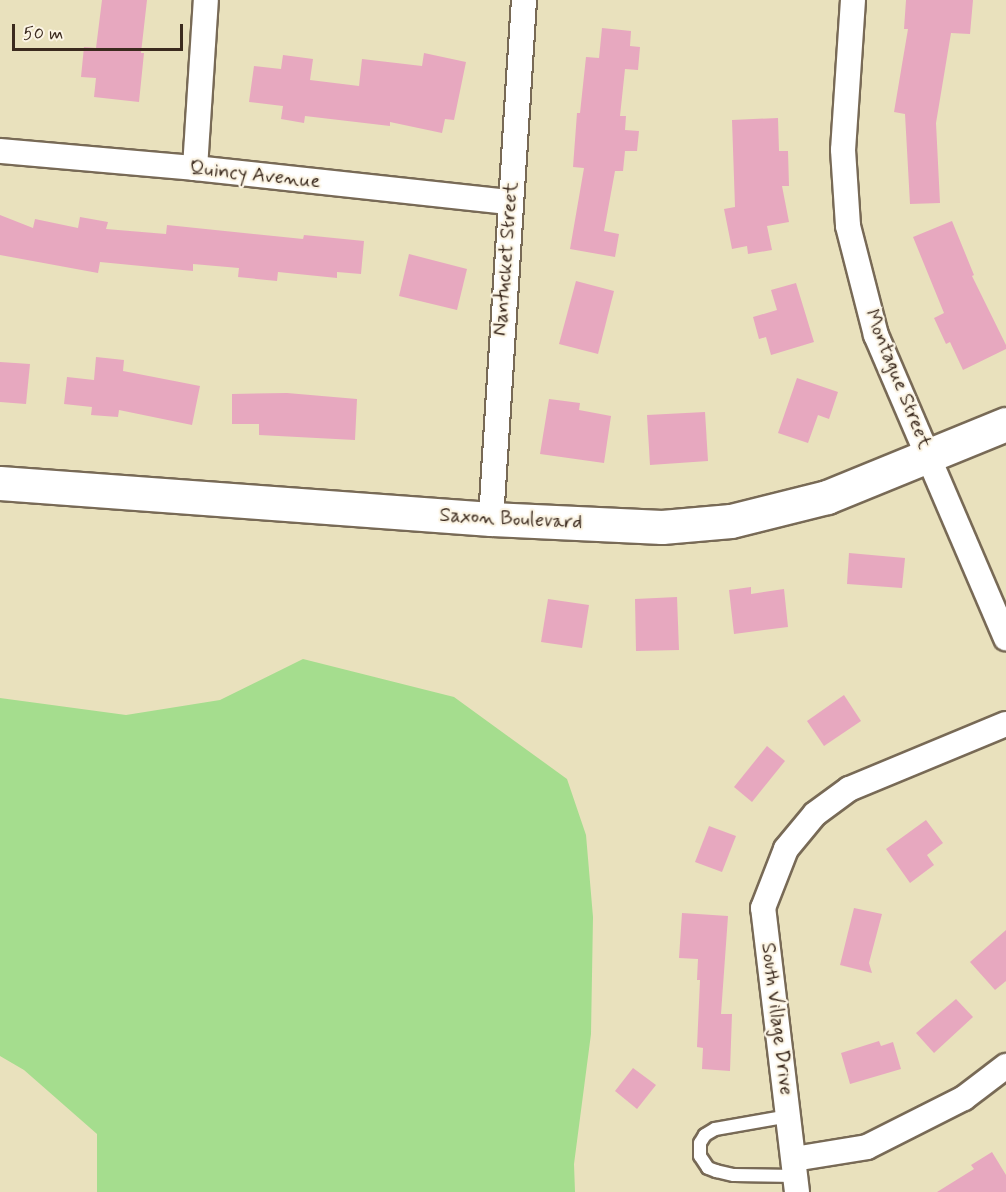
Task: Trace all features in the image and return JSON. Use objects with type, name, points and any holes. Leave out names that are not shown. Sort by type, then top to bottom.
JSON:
[{"type":"main road","name":"Saxon Boulevard","points":[[0,483],[490,519],[662,527],[731,521],[827,497],[1006,424]]},
{"type":"street","points":[[195,168],[206,0]]},
{"type":"street","name":"Nantucket Street","points":[[490,519],[524,0]]},
{"type":"street","name":"Montague Street","points":[[853,0],[843,150],[848,226],[876,335],[1006,638]]},
{"type":"street","name":"Quincy Avenue","points":[[0,152],[195,168],[510,202]]},
{"type":"street","name":"South Village Drive","points":[[795,1176],[763,908],[786,849],[815,814],[849,789],[1006,724]]},
{"type":"street","points":[[795,1176],[867,1147],[964,1098],[1006,1066]]},
{"type":"lane","points":[[789,1116],[716,1129],[705,1135],[700,1143],[700,1156],[708,1168],[716,1172],[734,1175],[795,1176]]},
{"type":"green space","points":[[303,659],[454,697],[567,779],[586,835],[593,917],[591,1034],[574,1164],[575,1192],[97,1192],[97,1134],[24,1070],[0,1056],[0,698],[126,715],[220,700]]},
{"type":"building","points":[[102,0],[147,0],[141,53],[144,53],[139,102],[94,97],[96,78],[81,77],[84,47],[96,48]]},
{"type":"building","points":[[906,0],[973,0],[970,34],[951,33],[936,123],[940,203],[910,204],[905,114],[894,112],[908,29],[904,29]]},
{"type":"building","points":[[602,28],[631,31],[630,46],[640,47],[638,70],[625,69],[620,116],[626,116],[625,130],[639,131],[637,151],[625,151],[623,171],[615,171],[604,231],[619,234],[615,257],[570,249],[584,168],[573,167],[577,113],[580,113],[586,57],[599,58]]},
{"type":"building","points":[[424,53],[466,62],[454,120],[445,119],[442,133],[390,122],[390,126],[305,116],[304,123],[281,119],[283,106],[249,102],[254,66],[281,69],[283,55],[313,59],[310,80],[359,86],[362,59],[422,66]]},
{"type":"building","points":[[778,118],[779,151],[788,151],[789,186],[782,186],[789,222],[767,226],[772,250],[748,254],[747,246],[732,249],[724,209],[735,207],[732,120]]},
{"type":"building","points":[[0,215],[33,228],[35,219],[78,228],[80,217],[108,222],[106,229],[166,234],[167,225],[303,239],[304,235],[364,241],[361,274],[337,272],[337,278],[278,272],[277,281],[238,277],[239,268],[193,264],[193,271],[100,262],[98,273],[0,255]]},
{"type":"building","points":[[952,221],[974,275],[972,276],[1006,345],[1006,349],[963,370],[950,342],[946,344],[934,318],[944,313],[913,237]]},
{"type":"building","points":[[409,254],[467,269],[457,310],[399,296]]},
{"type":"building","points":[[576,281],[614,291],[598,354],[559,344]]},
{"type":"building","points":[[796,283],[814,342],[771,355],[766,337],[759,339],[753,317],[777,310],[771,290]]},
{"type":"building","points":[[96,357],[124,360],[123,371],[200,386],[192,425],[119,410],[118,417],[91,415],[92,407],[64,404],[67,377],[94,380]]},
{"type":"building","points":[[0,362],[30,364],[26,404],[0,402]]},
{"type":"building","points":[[797,378],[838,392],[829,419],[818,415],[808,443],[778,433]]},
{"type":"building","points":[[287,393],[357,399],[355,440],[259,435],[259,424],[232,424],[232,394]]},
{"type":"building","points":[[549,399],[580,403],[579,410],[611,416],[604,463],[540,454]]},
{"type":"building","points":[[705,412],[708,461],[650,465],[647,415]]},
{"type":"building","points":[[849,553],[905,558],[902,588],[847,584]]},
{"type":"building","points":[[751,587],[751,594],[784,589],[788,627],[734,634],[729,590]]},
{"type":"building","points":[[677,597],[679,650],[636,651],[635,599]]},
{"type":"building","points":[[548,599],[589,605],[582,648],[541,642]]},
{"type":"building","points":[[844,695],[861,721],[824,746],[807,721]]},
{"type":"building","points":[[767,746],[785,761],[752,802],[734,787]]},
{"type":"building","points":[[926,820],[943,843],[927,855],[934,865],[910,883],[886,849]]},
{"type":"building","points":[[709,826],[736,836],[722,872],[695,862]]},
{"type":"building","points":[[854,908],[882,914],[869,963],[872,973],[840,965]]},
{"type":"building","points":[[682,913],[728,916],[721,1014],[732,1014],[730,1071],[702,1069],[703,1048],[697,1047],[700,980],[697,980],[698,959],[679,958]]},
{"type":"building","points":[[1006,930],[1006,981],[995,990],[970,962]]},
{"type":"building","points":[[956,999],[973,1017],[934,1053],[916,1033]]},
{"type":"building","points":[[879,1041],[881,1046],[893,1042],[901,1069],[850,1084],[841,1053]]},
{"type":"building","points":[[633,1068],[656,1085],[637,1109],[615,1091]]},
{"type":"building","points":[[992,1152],[1006,1175],[1006,1192],[937,1192],[974,1169],[971,1165]]}]
